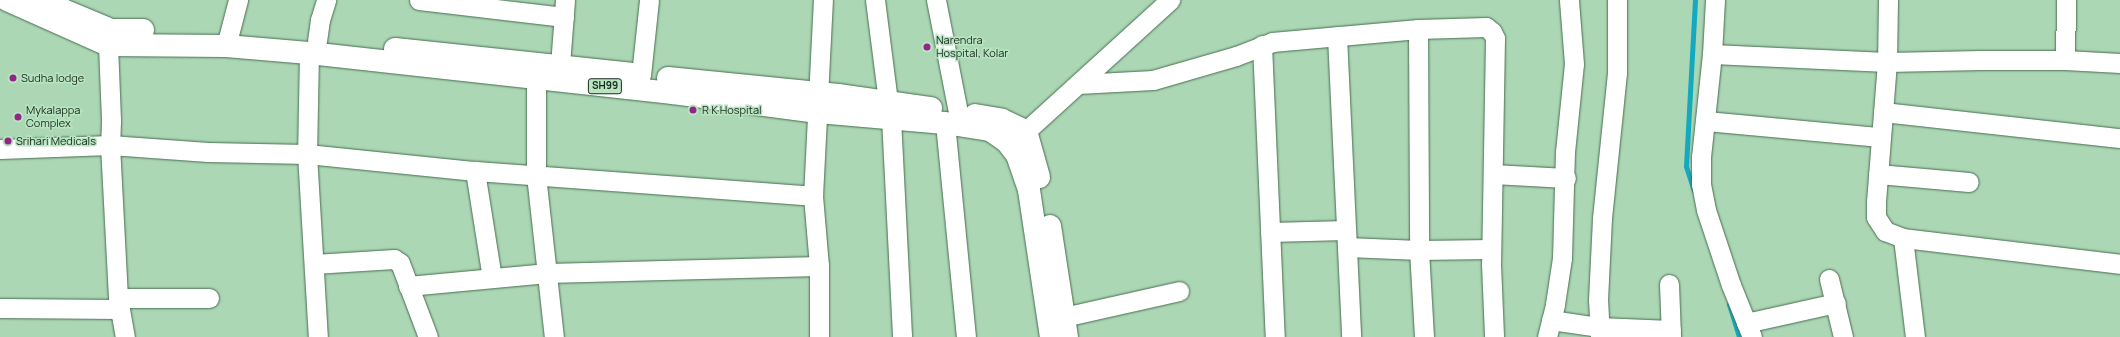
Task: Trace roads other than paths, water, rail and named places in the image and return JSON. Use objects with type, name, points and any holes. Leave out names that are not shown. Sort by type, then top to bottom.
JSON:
[{"type":"main road","name":"SH99","points":[[7,0],[110,38],[227,39],[313,47],[560,65],[641,75],[818,103]]},
{"type":"main road","name":"SH99","points":[[45,0],[110,38]]},
{"type":"main road","name":"SH99","points":[[313,47],[536,79],[673,93],[818,103],[951,117],[1002,120],[1026,131]]},
{"type":"main road","name":"SH99","points":[[951,117],[990,130],[1006,142],[1017,155],[1029,190],[1051,337]]},
{"type":"main road","points":[[1026,131],[1045,198],[1065,327]]},
{"type":"street","points":[[227,39],[238,0]]},
{"type":"street","points":[[318,337],[307,154],[313,47],[326,0]]},
{"type":"street","points":[[419,0],[564,9],[560,65]]},
{"type":"street","points":[[641,75],[649,0]]},
{"type":"street","points":[[819,337],[819,266],[813,196],[823,0]]},
{"type":"street","points":[[875,0],[890,110],[902,337]]},
{"type":"street","points":[[936,0],[951,117],[966,337]]},
{"type":"street","points":[[1026,131],[1170,0]]},
{"type":"street","points":[[1569,0],[1574,64],[1565,152],[1566,178],[1562,258],[1556,304],[1549,329],[1671,334],[1669,284]]},
{"type":"street","points":[[1600,332],[1598,300],[1602,218],[1616,73],[1616,0]]},
{"type":"street","points":[[1715,0],[1712,54],[1701,157],[1701,184],[1731,285],[1749,330],[1836,303]]},
{"type":"street","points":[[1888,0],[1887,62],[1880,137],[1876,217],[1885,231],[1904,238],[2120,264]]},
{"type":"street","points":[[2065,60],[2066,0]]},
{"type":"street","points":[[1078,84],[1153,80],[1236,56],[1272,42],[1418,30],[1486,27],[1492,32],[1495,38],[1491,249],[1494,337]]},
{"type":"street","points":[[1418,30],[1419,250],[1424,337]]},
{"type":"street","points":[[1337,36],[1351,337]]},
{"type":"street","points":[[110,38],[110,146],[118,304],[125,337]]},
{"type":"street","points":[[1262,45],[1275,337]]},
{"type":"street","points":[[1712,54],[1887,62],[2065,60],[2120,63]]},
{"type":"street","points":[[536,79],[536,175],[554,337]]},
{"type":"street","points":[[1883,112],[2120,138]]},
{"type":"street","points":[[1706,121],[1880,137]]},
{"type":"street","points":[[0,148],[110,146],[208,152],[307,154],[475,171],[813,196]]},
{"type":"street","points":[[475,171],[492,278]]},
{"type":"street","points":[[1493,174],[1566,178]]},
{"type":"street","points":[[1878,174],[1969,182]]},
{"type":"street","points":[[1270,232],[1346,238],[1419,250],[1491,249]]},
{"type":"street","points":[[1904,238],[1916,337]]},
{"type":"street","points":[[314,264],[394,259],[400,263],[428,337]]},
{"type":"street","points":[[408,286],[547,273],[819,266]]},
{"type":"street","points":[[1829,279],[1843,337]]},
{"type":"street","points":[[1065,327],[1179,291]]},
{"type":"street","points":[[0,308],[118,304],[209,298]]},
{"type":"waterway","points":[[1694,191],[1686,166],[1695,0]]},
{"type":"waterway","points":[[1729,304],[1739,337]]},
{"type":"place","name":"Narendra Hospital, Kolar","points":[[927,47]]},
{"type":"place","name":"Sudha lodge","points":[[13,78]]},
{"type":"place","name":"R K Hospital","points":[[693,110]]},
{"type":"place","name":"Mykalappa Complex","points":[[18,117]]},
{"type":"place","name":"Srihari Medicals","points":[[8,141]]}]
